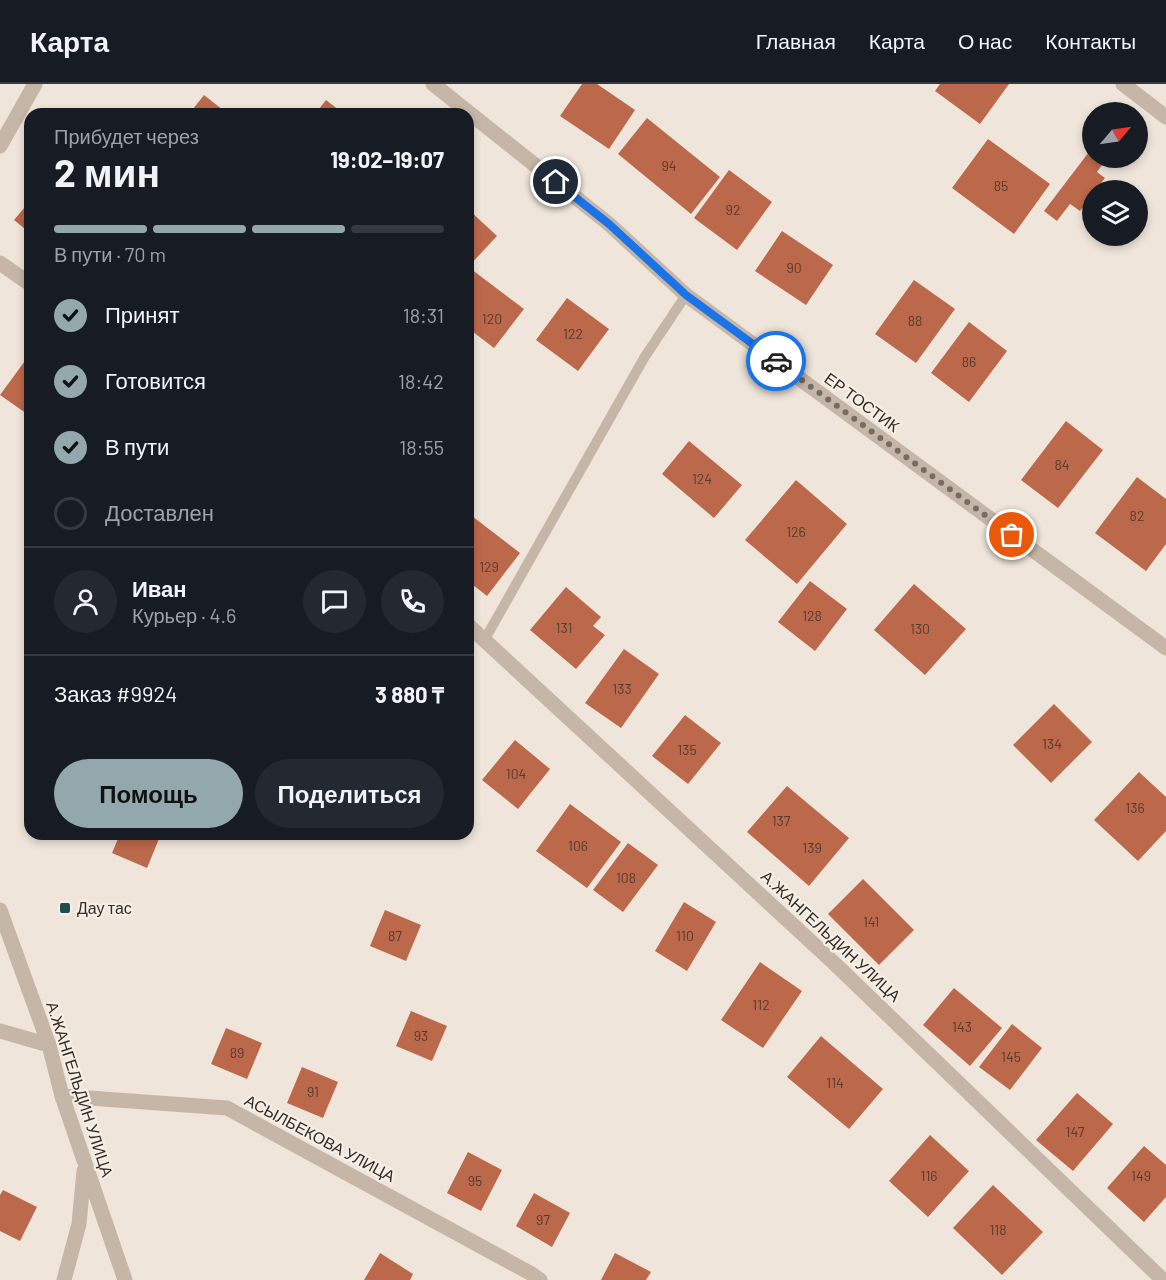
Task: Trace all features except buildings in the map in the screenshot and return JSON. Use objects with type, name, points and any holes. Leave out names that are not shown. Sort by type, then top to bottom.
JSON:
[{"type":"street","points":[[0,146],[35,84]]},
{"type":"street","name":"ЕР ТОСТИК","points":[[433,84],[463,108]]},
{"type":"street","points":[[1123,84],[1166,117]]},
{"type":"street","name":"ЕР ТОСТИК","points":[[474,117],[609,224],[686,295],[1166,648]]},
{"type":"street","points":[[0,263],[24,280]]},
{"type":"street","name":"А.ЖАНГЕЛЬДИН УЛИЦА","points":[[474,630],[834,963],[1163,1280]]},
{"type":"street","name":"А.ЖАНГЕЛЬДИН УЛИЦА","points":[[0,910],[49,1044],[62,1096],[124,1280]]},
{"type":"street","points":[[0,1030],[49,1044]]},
{"type":"street","name":"АСЫЛБЕКОВА УЛИЦА","points":[[62,1096],[226,1108],[540,1280]]},
{"type":"street","points":[[64,1280],[79,1224],[85,1165]]},
{"type":"lane","points":[[486,639],[644,358],[686,295]]},
{"type":"way so far","points":[[776,361],[1012,535]]},
{"type":"place","name":"Дау тас","points":[[65,908]]},
{"type":"route","points":[[556,182],[609,224],[686,295],[776,361]]}]
